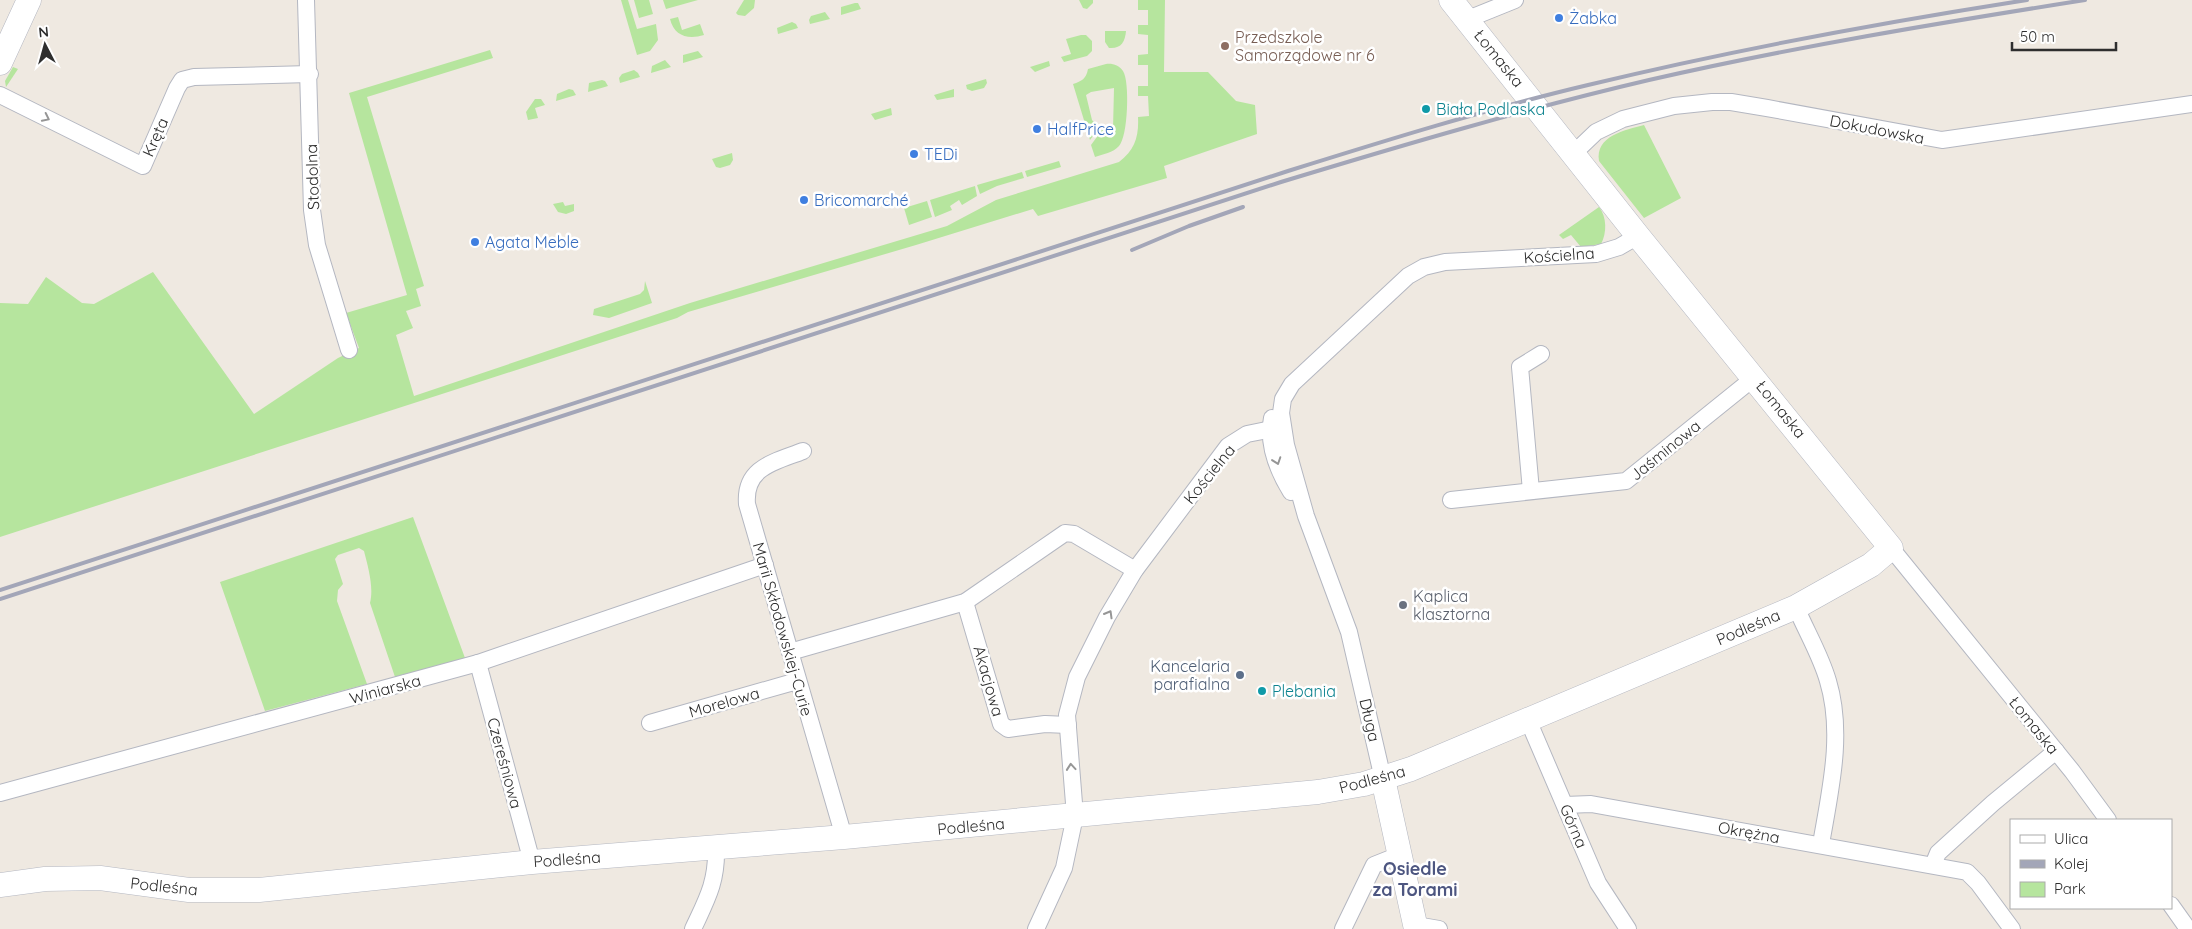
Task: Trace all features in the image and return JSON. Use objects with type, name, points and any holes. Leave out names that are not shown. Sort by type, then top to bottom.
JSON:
[{"type":"street","points":[[0,63],[28,0]]},
{"type":"street","name":"Stodolna","points":[[306,0],[310,74],[312,210],[316,245],[349,350]]},
{"type":"street","name":"Łomaska","points":[[1451,0],[1468,19],[1638,236],[1755,377],[2056,751],[2107,819]]},
{"type":"street","points":[[1468,19],[1515,0]]},
{"type":"street","name":"Kręta","points":[[1,98],[143,166],[182,80],[194,77],[310,74]]},
{"type":"street","name":"Dokudowska","points":[[1574,153],[1596,132],[1624,119],[1674,106],[1712,102],[1767,108],[1942,140],[2192,104]]},
{"type":"street","name":"Kościelna","points":[[1036,929],[1064,868],[1075,816],[1067,715],[1077,677],[1087,654],[1135,570],[1228,446],[1247,434],[1276,428],[1273,414],[1292,384],[1408,276],[1424,268],[1445,262],[1596,254],[1619,247],[1638,236]]},
{"type":"street","points":[[1531,492],[1520,367],[1541,354]]},
{"type":"street","name":"Jaśminowa","points":[[1451,500],[1626,481],[1755,377]]},
{"type":"street","name":"Długa","points":[[1276,428],[1349,632],[1416,927]]},
{"type":"street","name":"Marii Skłodowskiej-Curie","points":[[803,451],[767,465],[753,476],[746,490],[747,504],[844,838]]},
{"type":"street","points":[[790,652],[965,602],[1065,533],[1074,534],[1135,570]]},
{"type":"street","name":"Podleśna","points":[[0,886],[45,879],[100,878],[189,890],[235,891],[532,862],[844,838],[1318,792],[1364,784],[1383,779],[1528,720],[1796,607],[1871,565],[1892,548]]},
{"type":"street","name":"Winiarska","points":[[0,793],[478,663],[764,565]]},
{"type":"street","name":"Akacjowa","points":[[965,602],[1001,724],[1008,729],[1044,724],[1068,725]]},
{"type":"street","points":[[1796,607],[1828,681],[1834,717],[1835,744],[1821,844]]},
{"type":"street","name":"Czereśniowa","points":[[478,663],[532,862]]},
{"type":"street","name":"Morelowa","points":[[650,723],[797,681]]},
{"type":"street","name":"Górna","points":[[1528,720],[1598,883],[1628,929]]},
{"type":"street","points":[[1933,865],[1938,853],[1993,803],[2056,751]]},
{"type":"street","name":"Okrężna","points":[[1565,805],[1591,804],[1821,844],[1967,872],[1978,883],[2012,929]]},
{"type":"street","points":[[693,929],[714,883],[716,848]]},
{"type":"street","points":[[1343,929],[1374,865],[1400,855]]},
{"type":"street","points":[[2172,907],[2188,929]]},
{"type":"street","points":[[1416,927],[1439,929]]},
{"type":"green space","points":[[621,0],[628,0],[637,29],[656,24],[658,40],[650,51],[637,55]]},
{"type":"green space","points":[[634,0],[649,0],[653,14],[639,18]]},
{"type":"green space","points":[[663,0],[698,0],[666,9]]},
{"type":"green space","points":[[744,0],[755,0],[754,8],[745,16],[738,15],[736,13]]},
{"type":"green space","points":[[1079,0],[1093,0],[1093,3],[1087,9],[1083,8]]},
{"type":"green space","points":[[1138,0],[1165,0],[1164,72],[1208,72],[1236,101],[1255,105],[1257,134],[1164,166],[1167,178],[1038,216],[1033,209],[688,312],[677,318],[0,537],[0,303],[28,304],[46,277],[82,303],[94,304],[153,272],[254,414],[338,358],[359,348],[346,313],[407,295],[349,93],[490,50],[493,58],[367,97],[424,286],[416,289],[421,306],[406,311],[413,328],[396,335],[414,396],[690,303],[947,226],[996,200],[1119,162],[1129,153],[1135,142],[1138,130],[1138,117],[1149,116],[1148,96],[1138,96],[1138,86],[1148,86],[1148,65],[1138,65],[1138,55],[1148,54],[1148,35],[1138,34],[1138,25],[1148,25],[1148,10],[1138,10]]},
{"type":"green space","points":[[858,3],[861,9],[841,15],[841,7]]},
{"type":"green space","points":[[825,12],[830,19],[810,24],[811,16]]},
{"type":"green space","points":[[678,17],[682,30],[700,24],[704,35],[687,37],[678,33],[670,19]]},
{"type":"green space","points":[[792,22],[798,28],[778,34],[777,28]]},
{"type":"green space","points":[[1105,31],[1126,31],[1122,44],[1109,48],[1105,42]]},
{"type":"green space","points":[[1086,35],[1092,41],[1092,51],[1087,56],[1064,62],[1061,57],[1071,54],[1066,39]]},
{"type":"green space","points":[[698,51],[703,57],[683,63],[683,55]]},
{"type":"green space","points":[[665,60],[671,67],[651,73],[652,66]]},
{"type":"green space","points":[[1049,61],[1050,66],[1035,72],[1030,67]]},
{"type":"green space","points":[[1113,64],[1120,67],[1123,71],[1127,86],[1126,121],[1122,141],[1119,146],[1111,152],[1095,157],[1091,145],[1102,130],[1113,129],[1114,88],[1091,92],[1086,95],[1092,120],[1099,128],[1090,140],[1073,84],[1083,79],[1088,69]]},
{"type":"green space","points":[[13,67],[18,69],[6,87],[5,81]]},
{"type":"green space","points":[[634,70],[640,77],[620,83],[619,78],[622,74]]},
{"type":"green space","points":[[986,79],[987,83],[984,88],[972,91],[967,89],[966,85]]},
{"type":"green space","points":[[602,80],[608,86],[588,92],[589,83]]},
{"type":"green space","points":[[569,89],[573,90],[576,95],[556,101],[557,94]]},
{"type":"green space","points":[[954,89],[954,97],[937,100],[934,95]]},
{"type":"green space","points":[[535,99],[541,99],[545,105],[535,108],[538,118],[528,120],[526,112]]},
{"type":"green space","points":[[891,108],[892,115],[875,120],[871,114]]},
{"type":"green space","points":[[1644,125],[1681,198],[1644,218],[1599,161],[1599,152],[1606,140],[1620,132]]},
{"type":"green space","points":[[732,153],[733,160],[730,165],[720,168],[716,167],[712,159]]},
{"type":"green space","points":[[1059,161],[1061,167],[1027,177],[1025,171]]},
{"type":"green space","points":[[1022,172],[1024,178],[997,186],[980,194],[977,185]]},
{"type":"green space","points":[[975,186],[977,196],[962,205],[959,200],[950,206],[952,210],[935,217],[930,200]]},
{"type":"green space","points":[[927,201],[932,217],[909,225],[904,208]]},
{"type":"green space","points":[[563,202],[565,206],[574,204],[574,211],[566,214],[558,212],[553,204]]},
{"type":"green space","points":[[1599,207],[1604,215],[1605,225],[1601,244],[1581,247],[1571,235],[1563,239],[1559,235]]},
{"type":"green space","points":[[645,281],[652,303],[609,318],[593,315],[594,309],[640,294],[644,290]]},
{"type":"green space","points":[[413,517],[465,658],[395,677],[370,603],[371,584],[369,570],[364,551],[359,548],[338,555],[335,559],[343,584],[338,590],[337,601],[367,684],[265,711],[220,582]]},
{"type":"railway","points":[[0,590],[1288,171],[1437,125],[1550,94],[1697,60],[1861,28],[2027,0]]},
{"type":"railway","points":[[0,599],[1281,182],[1418,141],[1556,103],[1703,68],[1866,36],[2085,0]]},
{"type":"railway","points":[[1132,250],[1189,226],[1243,207]]},
{"type":"place","name":"Żabka","points":[[1559,18]]},
{"type":"place","name":"Przedszkole Samorządowe nr 6","points":[[1225,46]]},
{"type":"place","name":"Biała Podlaska","points":[[1426,109]]},
{"type":"place","name":"HalfPrice","points":[[1037,129]]},
{"type":"place","name":"TEDi","points":[[914,154]]},
{"type":"place","name":"Bricomarché","points":[[804,200]]},
{"type":"place","name":"Agata Meble","points":[[475,242]]},
{"type":"place","name":"Kaplica klasztorna","points":[[1403,605]]},
{"type":"place","name":"Kancelaria parafialna","points":[[1240,675]]},
{"type":"place","name":"Plebania","points":[[1262,691]]},
{"type":"district","name":"Osiedle za Torami","points":[[1415,880]]}]
